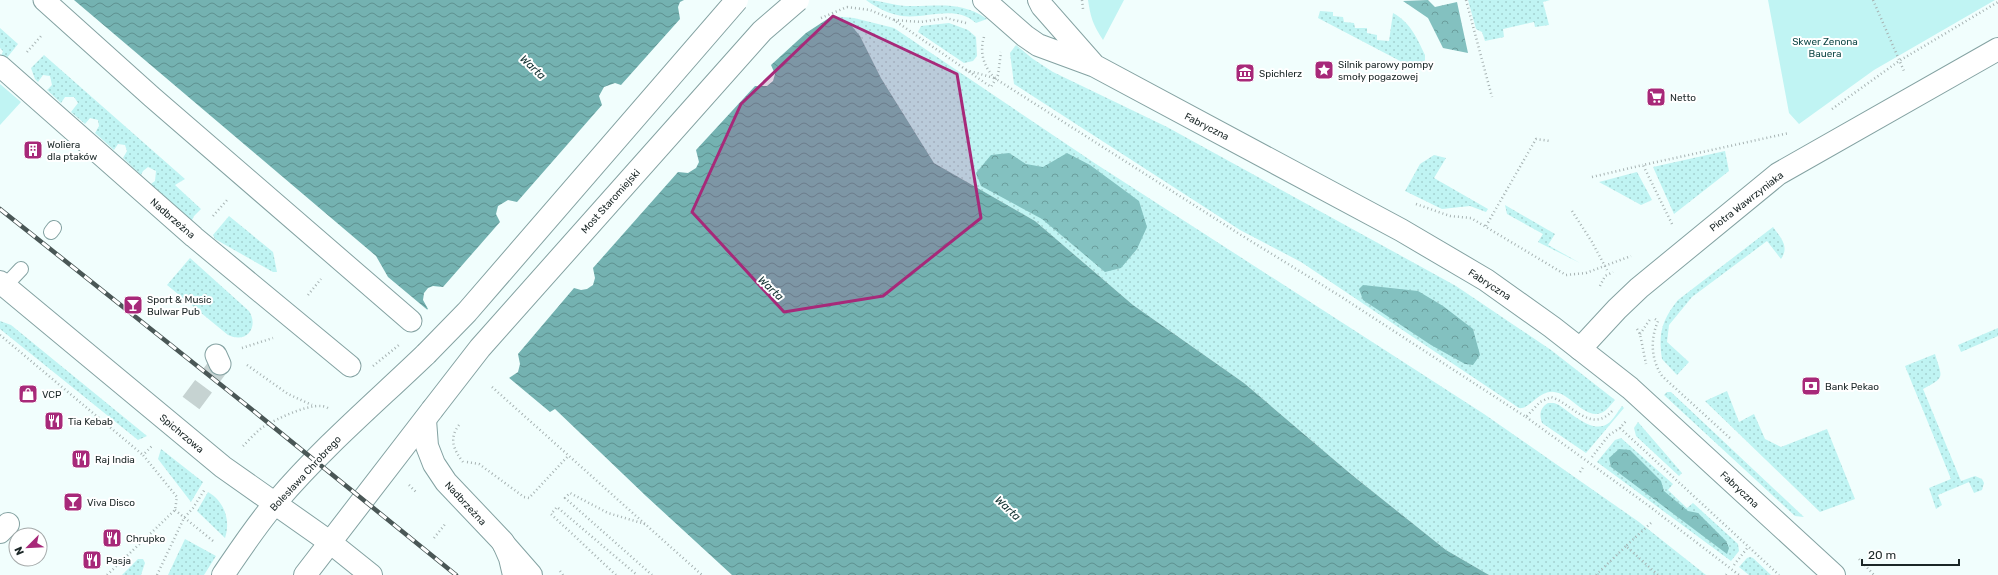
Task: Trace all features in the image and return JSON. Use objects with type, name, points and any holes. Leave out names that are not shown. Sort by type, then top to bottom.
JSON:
[{"type":"street","points":[[44,0],[152,97],[411,321]]},
{"type":"street","name":"Bolesława Chrobrego","points":[[223,575],[276,502],[348,427],[398,381],[467,312],[737,0]]},
{"type":"street","name":"Most Staromiejski","points":[[428,415],[480,348],[762,31],[798,0]]},
{"type":"street","name":"Fabryczna","points":[[984,0],[1001,13],[1025,36],[1038,45],[1095,66],[1407,233],[1486,280],[1580,349],[1630,388],[1834,575]]},
{"type":"street","name":"Fabryczna","points":[[1039,0],[1095,66]]},
{"type":"street","name":"Piotra Wawrzyniaka","points":[[1580,349],[1617,309],[1668,263],[1778,174],[1998,48]]},
{"type":"street","name":"Nadbrzeżna","points":[[0,66],[194,237],[350,366]]},
{"type":"street","name":"Spichrzowa","points":[[2,286],[223,467],[276,502],[371,575]]},
{"type":"street","points":[[305,575],[428,415]]},
{"type":"street","name":"Nadbrzeżna","points":[[428,415],[427,446],[438,470],[446,482],[503,542],[531,575]]},
{"type":"street","points":[[503,542],[510,558],[514,575]]},
{"type":"lane","points":[[2,286],[21,269]]},
{"type":"path","points":[[1466,0],[1492,97]]},
{"type":"path","points":[[1873,0],[1914,96]]},
{"type":"path","points":[[1831,109],[1900,61],[1998,2]]},
{"type":"path","points":[[847,7],[870,10],[894,20],[991,87],[998,75],[1001,48]]},
{"type":"path","points":[[894,20],[921,22],[946,18],[968,24]]},
{"type":"path","points":[[25,54],[45,32]]},
{"type":"path","points":[[963,69],[996,79],[1241,235],[1340,296],[1526,417],[1649,506],[1738,575]]},
{"type":"path","points":[[1592,177],[1792,133]]},
{"type":"path","points":[[1486,226],[1536,139],[1550,141]]},
{"type":"path","points":[[1643,165],[1674,228]]},
{"type":"path","points":[[211,218],[229,197]]},
{"type":"path","points":[[1414,203],[1443,214],[1471,218],[1566,275],[1586,273],[1605,267],[1632,255]]},
{"type":"path","points":[[1572,211],[1592,242],[1607,270]]},
{"type":"path","points":[[1526,417],[1540,402],[1551,397],[1560,400],[1587,419],[1598,420],[1607,417],[1641,375],[1646,364],[1640,334],[1631,322],[1617,309]]},
{"type":"path","points":[[1655,319],[1658,321],[1652,345],[1656,365],[1662,376],[1737,445]]},
{"type":"path","points":[[305,329],[218,360],[239,359],[288,394],[312,405],[330,410],[348,427]]},
{"type":"path","points":[[0,335],[143,455],[177,497],[174,510],[107,575]]},
{"type":"path","points":[[492,387],[570,455],[702,575]]},
{"type":"path","points":[[1592,457],[1609,435],[1620,428],[1627,420]]},
{"type":"path","points":[[143,455],[172,424]]},
{"type":"path","points":[[1620,428],[1779,575]]},
{"type":"path","points":[[463,462],[479,464],[524,497],[529,498],[570,455]]},
{"type":"path","points":[[389,466],[421,496]]},
{"type":"path","points":[[1580,472],[1584,466]]},
{"type":"path","points":[[646,524],[608,513],[570,493],[565,498],[652,575]]},
{"type":"path","points":[[616,575],[551,514],[557,507],[638,575]]},
{"type":"path","points":[[174,510],[216,544]]},
{"type":"path","points":[[442,516],[453,526]]},
{"type":"path","points":[[157,575],[184,518]]},
{"type":"path","points":[[1596,575],[1651,523]]},
{"type":"path","points":[[1626,546],[1658,575]]},
{"type":"path","points":[[1734,565],[1748,547]]},
{"type":"path","points":[[1853,554],[1874,575]]},
{"type":"highlighted area","points":[[833,16],[957,74],[981,218],[883,296],[784,312],[692,212],[741,104]]},
{"type":"green space","points":[[866,0],[906,6],[958,7],[977,13],[987,19],[976,23],[968,17],[950,13],[902,16],[892,14],[874,6]]},
{"type":"green space","points":[[1088,0],[1124,0],[1103,40],[1093,21]]},
{"type":"green space","points":[[1428,0],[1435,7],[1457,2],[1468,53],[1443,48],[1428,18],[1403,1]]},
{"type":"green space","points":[[1468,0],[1550,0],[1543,2],[1549,25],[1535,27],[1534,22],[1503,29],[1504,37],[1485,41],[1482,32],[1476,29]]},
{"type":"green space","name":"Skwer Zenona Bauera","points":[[1768,0],[1995,0],[1874,70],[1799,124],[1789,113]]},
{"type":"green space","points":[[1320,11],[1333,12],[1333,16],[1343,17],[1344,22],[1354,23],[1355,28],[1367,28],[1367,33],[1377,35],[1377,40],[1389,41],[1393,13],[1404,21],[1412,31],[1425,55],[1425,60],[1422,64],[1417,65],[1402,62],[1318,18]]},
{"type":"green space","points":[[832,16],[854,18],[894,28],[1096,164],[1484,414],[1639,522],[1706,575],[1489,575],[1446,550],[1352,475],[1244,383],[1133,305],[1035,221],[934,163],[881,78],[860,36]]},
{"type":"green space","points":[[949,23],[968,30],[976,37],[977,56],[973,61],[964,63],[918,32],[921,26]]},
{"type":"green space","points":[[0,28],[18,44],[6,59],[1,56],[3,51],[0,48]]},
{"type":"green space","points":[[1016,45],[1033,59],[1053,72],[1167,127],[1456,286],[1551,350],[1615,400],[1605,411],[1595,414],[1583,409],[1560,393],[1549,392],[1527,406],[1519,408],[1301,262],[1240,230],[1014,84],[1010,53]]},
{"type":"green space","points":[[44,55],[185,179],[175,185],[201,209],[194,216],[190,224],[186,215],[151,184],[155,181],[156,171],[148,167],[141,175],[123,158],[127,151],[125,145],[118,144],[114,150],[95,133],[99,126],[98,120],[90,118],[85,124],[71,112],[78,103],[74,97],[65,97],[61,103],[47,90],[52,85],[50,76],[43,75],[38,82],[35,79],[31,68]]},
{"type":"green space","points":[[0,84],[21,102],[0,125]]},
{"type":"green space","points":[[1725,151],[1729,171],[1674,214],[1653,167]]},
{"type":"green space","points":[[1009,153],[1026,164],[1043,167],[1067,153],[1090,165],[1139,201],[1147,227],[1137,249],[1121,268],[1105,272],[1042,219],[981,186],[976,173],[991,155]]},
{"type":"green space","points":[[1434,155],[1446,158],[1434,178],[1488,209],[1486,212],[1470,206],[1442,209],[1405,191],[1420,164]]},
{"type":"green space","points":[[1637,172],[1652,200],[1641,205],[1599,182]]},
{"type":"green space","points":[[1505,205],[1555,234],[1548,245],[1580,263],[1538,242],[1543,234],[1507,214]]},
{"type":"green space","points":[[229,216],[273,252],[277,272],[273,272],[215,239],[213,235]]},
{"type":"green space","points":[[1773,227],[1781,238],[1785,250],[1781,259],[1767,241],[1692,297],[1669,325],[1667,342],[1689,362],[1677,375],[1662,359],[1661,334],[1662,327],[1668,314],[1678,300]]},
{"type":"green space","points":[[190,258],[249,311],[253,323],[252,328],[246,336],[235,337],[228,335],[167,285]]},
{"type":"green space","points":[[1363,285],[1418,291],[1443,306],[1473,329],[1480,355],[1473,365],[1465,364],[1431,345],[1363,300],[1359,289]]},
{"type":"green space","points":[[0,321],[11,325],[147,436],[138,440],[0,329]]},
{"type":"green space","points":[[1998,328],[1998,336],[1961,352],[1958,345]]},
{"type":"green space","points":[[1935,354],[1940,372],[1939,379],[1923,389],[1961,481],[1975,476],[1982,479],[1984,483],[1982,490],[1974,493],[1969,482],[1938,495],[1942,505],[1936,509],[1929,488],[1951,479],[1905,366]]},
{"type":"green space","points":[[1727,391],[1739,422],[1754,414],[1765,439],[1781,447],[1827,429],[1855,499],[1820,512],[1705,401]]},
{"type":"green space","points":[[1667,392],[1671,392],[1804,517],[1795,516],[1664,395]]},
{"type":"green space","points":[[1548,403],[1559,405],[1584,422],[1598,427],[1604,426],[1610,422],[1622,406],[1624,408],[1586,453],[1542,423],[1541,412],[1543,407]]},
{"type":"green space","points":[[1638,422],[1682,473],[1679,476],[1636,436],[1634,428]]},
{"type":"green space","points":[[1621,438],[1673,484],[1668,490],[1687,508],[1693,503],[1738,544],[1739,551],[1731,561],[1597,462],[1615,440]]},
{"type":"green space","points":[[161,449],[203,482],[191,502],[158,459]]},
{"type":"green space","points":[[1619,449],[1630,450],[1661,481],[1664,491],[1688,511],[1698,513],[1726,541],[1729,548],[1727,554],[1611,467],[1609,458]]},
{"type":"green space","points":[[208,492],[218,500],[225,512],[227,531],[225,538],[197,511]]},
{"type":"green space","points":[[185,539],[216,556],[204,575],[168,575]]},
{"type":"green space","points":[[1750,557],[1771,575],[1749,575],[1739,567],[1747,558]]},
{"type":"green space","points":[[138,559],[143,559],[145,563],[141,575],[122,575]]},
{"type":"water","name":"Warta","points":[[74,0],[811,0],[832,16],[850,24],[860,36],[881,78],[934,163],[1035,221],[1133,305],[1244,383],[1352,475],[1446,550],[1489,575],[732,575],[646,496],[555,409],[550,412],[388,277],[376,256]]},
{"type":"pier","points":[[684,0],[815,0],[838,17],[832,16],[806,33],[771,65],[775,74],[773,81],[767,86],[755,86],[696,150],[699,162],[696,168],[688,173],[678,172],[593,268],[595,278],[593,285],[587,289],[581,290],[574,288],[518,354],[520,364],[518,372],[509,378],[505,378],[425,311],[428,309],[423,300],[424,293],[428,288],[433,286],[443,287],[500,222],[496,214],[498,206],[508,200],[517,202],[602,105],[599,96],[604,87],[615,83],[621,85],[680,19],[678,7],[680,2]]},
{"type":"tunnel","points":[[191,403],[220,364]]},
{"type":"railway","points":[[0,209],[250,408],[456,575]]},
{"type":"place","name":"Silnik parowy pompy smoły pogazowej","points":[[1324,70]]},
{"type":"place","name":"Spichlerz","points":[[1245,73]]},
{"type":"place","name":"Netto","points":[[1656,97]]},
{"type":"place","name":"Woliera dla ptaków","points":[[33,150]]},
{"type":"place","name":"Sport & Music Bulwar Pub","points":[[133,305]]},
{"type":"place","name":"Bank Pekao","points":[[1811,386]]},
{"type":"place","name":"VCP","points":[[28,394]]},
{"type":"place","name":"Tia Kebab","points":[[54,421]]},
{"type":"place","name":"Raj India","points":[[81,459]]},
{"type":"place","name":"Viva Disco","points":[[73,502]]},
{"type":"place","name":"Chrupko","points":[[112,538]]},
{"type":"place","name":"Pasja","points":[[92,560]]}]
